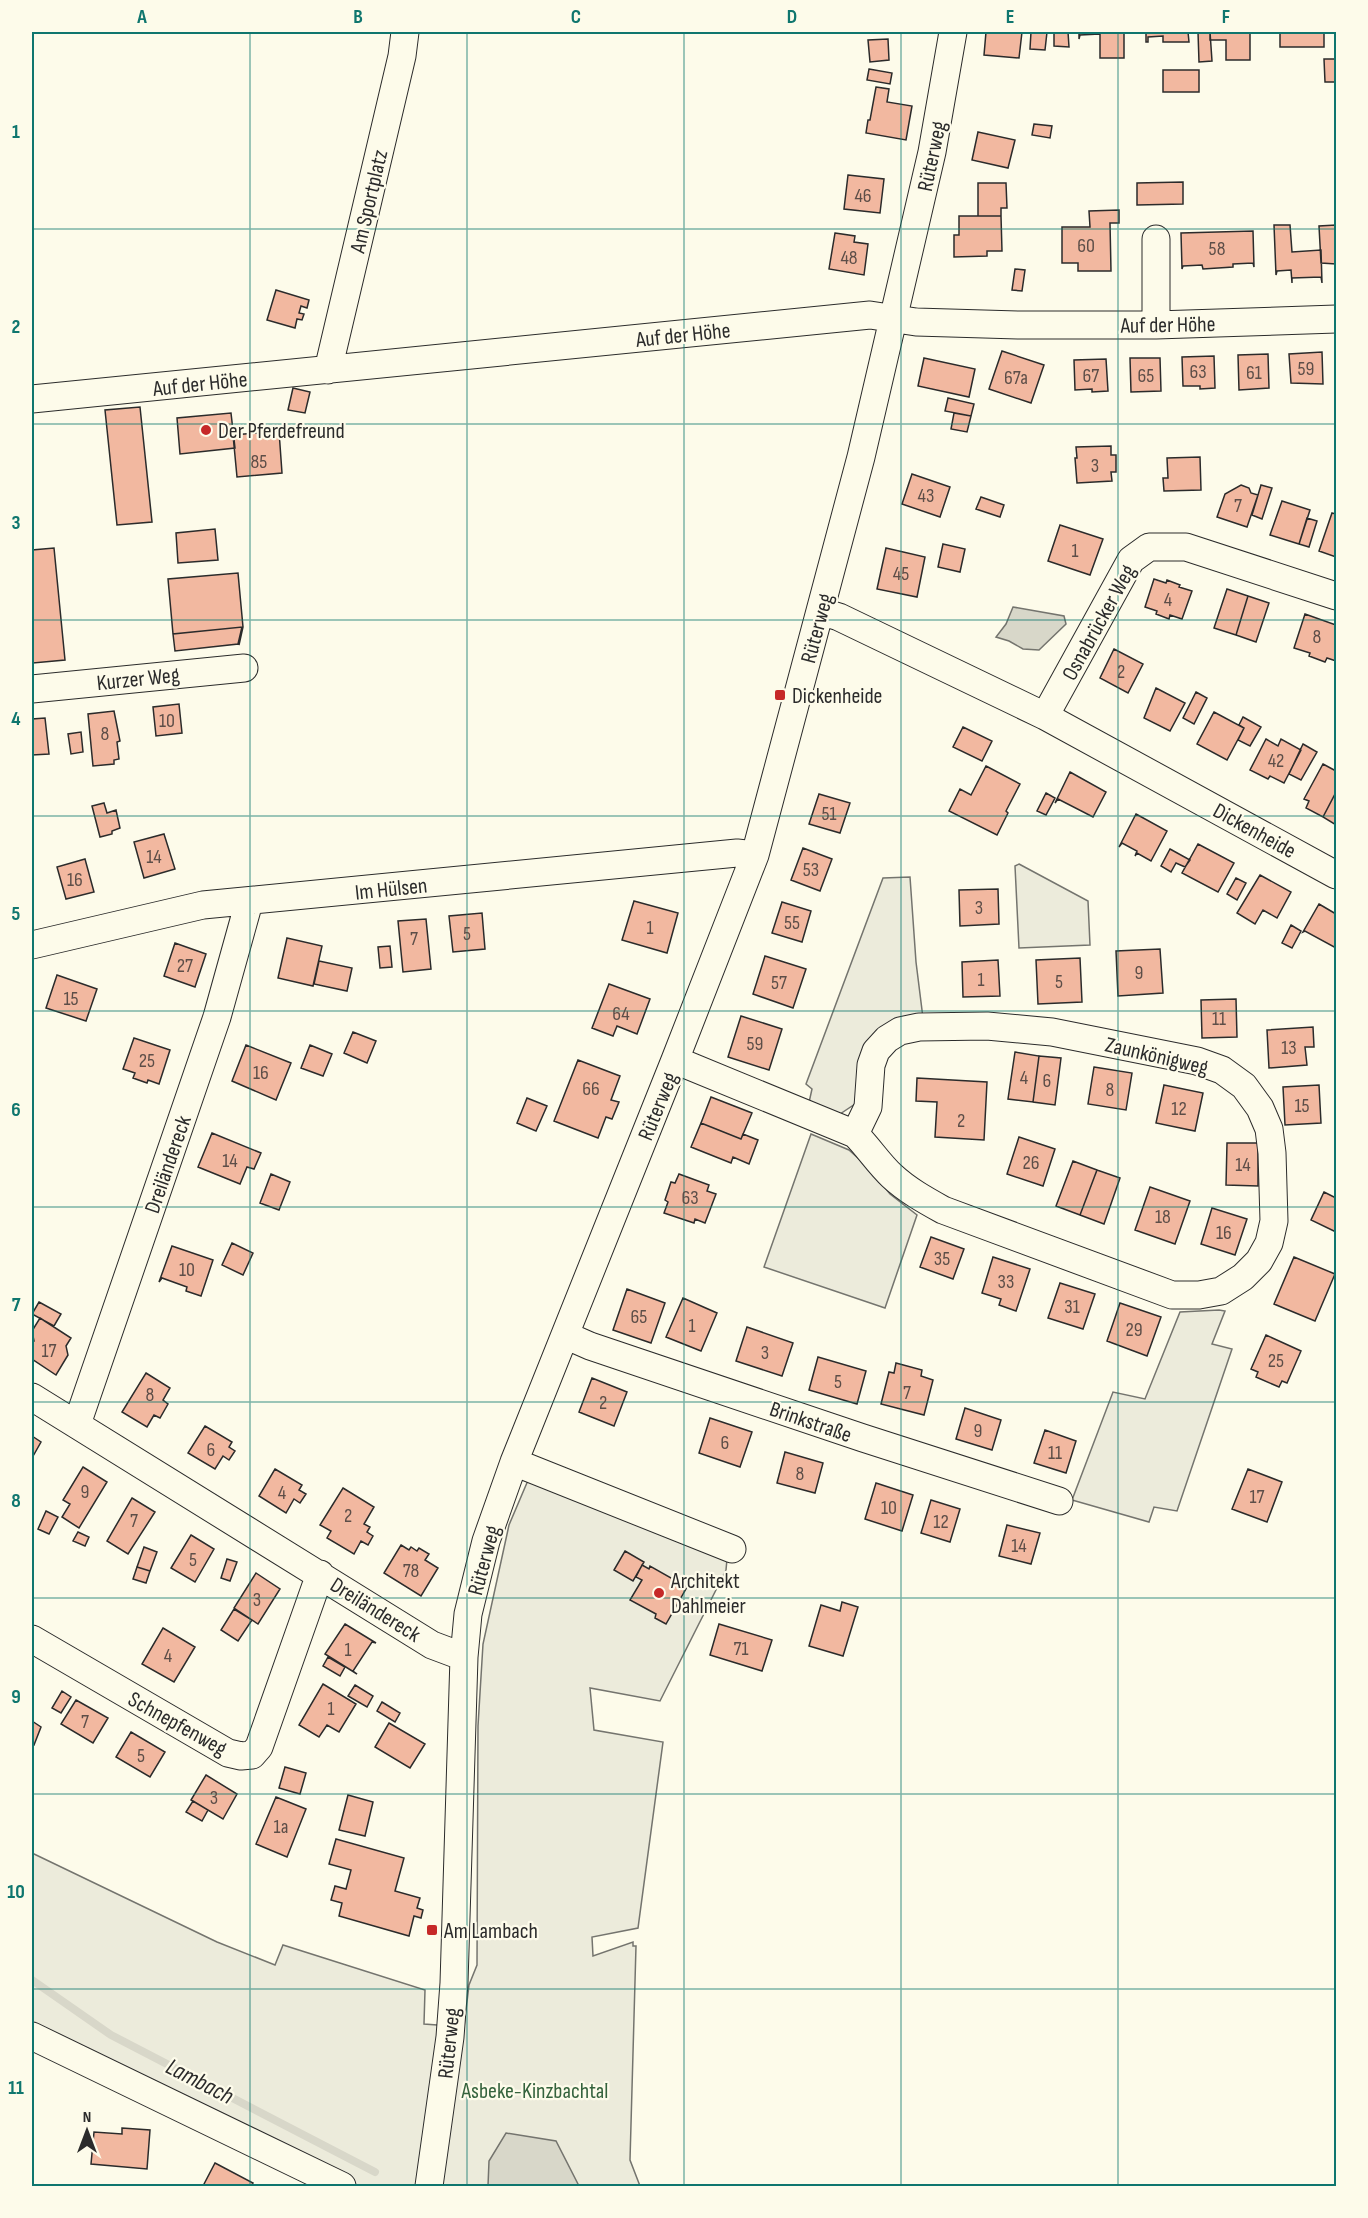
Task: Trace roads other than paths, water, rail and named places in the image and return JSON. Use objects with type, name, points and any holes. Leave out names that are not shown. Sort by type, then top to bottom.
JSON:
[{"type":"street","name":"Am Sportplatz","points":[[328,370],[402,56],[405,32]]},
{"type":"street","name":"Rüterweg","points":[[429,2187],[453,2000],[464,1657],[468,1614],[486,1541],[514,1462],[755,855],[861,457],[932,152],[953,32]]},
{"type":"street","points":[[1156,239],[1156,325]]},
{"type":"street","name":"Auf der Höhe","points":[[32,399],[870,315],[916,322],[1018,325],[1156,325],[1336,320]]},
{"type":"street","name":"Osnabrücker Weg","points":[[1046,716],[1131,560],[1149,547],[1186,547],[1336,596]]},
{"type":"street","name":"Dickenheide","points":[[820,610],[839,616],[1046,716],[1336,874]]},
{"type":"street","name":"Kurzer Weg","points":[[32,689],[244,668]]},
{"type":"street","name":"Im Hülsen","points":[[32,945],[179,909],[725,855],[755,855]]},
{"type":"street","name":"Dreiländereck","points":[[77,1424],[217,1017],[249,902]]},
{"type":"street","name":"Zaunkönigweg","points":[[675,1060],[855,1134],[891,1175],[916,1196],[943,1210],[1172,1295],[1199,1295],[1221,1291],[1243,1277],[1259,1260],[1269,1243],[1274,1221],[1269,1129],[1260,1108],[1244,1086],[1222,1070],[1197,1061],[1052,1032],[1017,1028],[919,1027],[900,1031],[887,1039],[876,1051],[871,1065],[868,1107],[855,1134]]},
{"type":"street","name":"Brinkstraße","points":[[565,1335],[590,1346],[863,1438],[1059,1501]]},
{"type":"street","name":"Dreiländereck","points":[[32,1397],[432,1645],[464,1657]]},
{"type":"street","points":[[514,1462],[732,1549]]},
{"type":"street","name":"Schnepfenweg","points":[[32,1639],[228,1753],[241,1756],[252,1755],[259,1747],[320,1574]]},
{"type":"street","points":[[32,2036],[342,2187]]},
{"type":"waterway","name":"Lambach","points":[[32,1980],[111,2035],[375,2172]]},
{"type":"place","name":"Der Pferdefreund","points":[[206,430]]},
{"type":"place","name":"Dickenheide","points":[[780,695]]},
{"type":"place","name":"Architekt Dahlmeier","points":[[659,1593]]},
{"type":"place","name":"Am Lambach","points":[[432,1930]]},
{"type":"park label","name":"Asbeke-Kinzbachtal","points":[[535,2090]]}]
